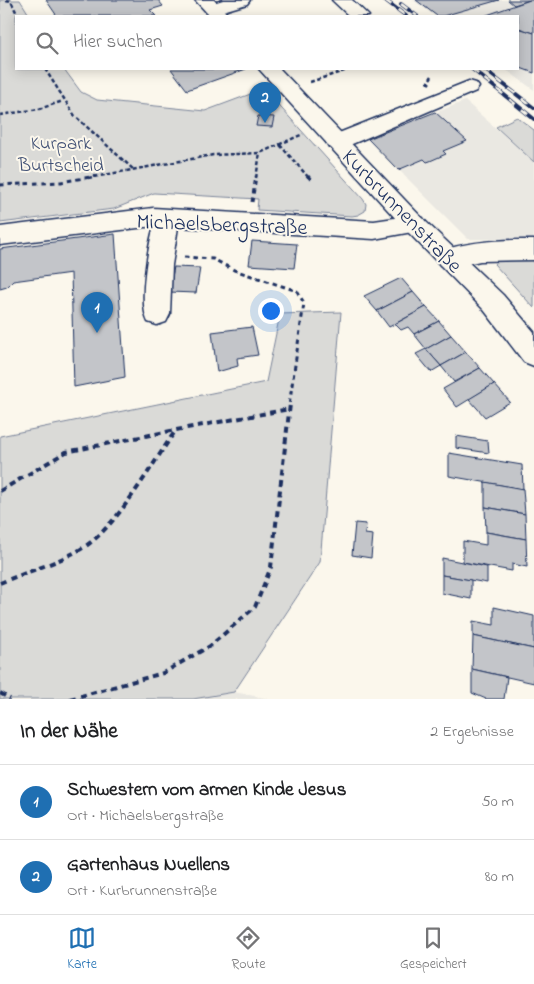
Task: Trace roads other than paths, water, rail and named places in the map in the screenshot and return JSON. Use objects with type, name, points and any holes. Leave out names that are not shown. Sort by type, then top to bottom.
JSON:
[{"type":"street","points":[[212,8],[241,0]]},
{"type":"street","points":[[341,0],[359,15]]},
{"type":"street","name":"Kurbrunnenstraße","points":[[270,70],[511,323],[523,336],[534,354]]},
{"type":"street","points":[[337,142],[469,87]]},
{"type":"street","points":[[157,314],[159,255],[169,217]]},
{"type":"street","name":"Michaelsbergstraße","points":[[0,236],[135,219],[169,217],[374,230],[415,224]]},
{"type":"street","points":[[449,258],[485,250],[534,250]]},
{"type":"railway","points":[[385,0],[405,15]]},
{"type":"railway","points":[[401,4],[416,15]]},
{"type":"railway","points":[[473,70],[534,119]]},
{"type":"railway","points":[[485,70],[534,108]]},
{"type":"place","name":"Gartenhaus Nuellens","points":[[265,123]]},
{"type":"place","name":"Schwestern vom armen Kinde Jesus","points":[[97,333]]},
{"type":"park label","name":"Kurpark Burtscheid","points":[[61,153]]}]
